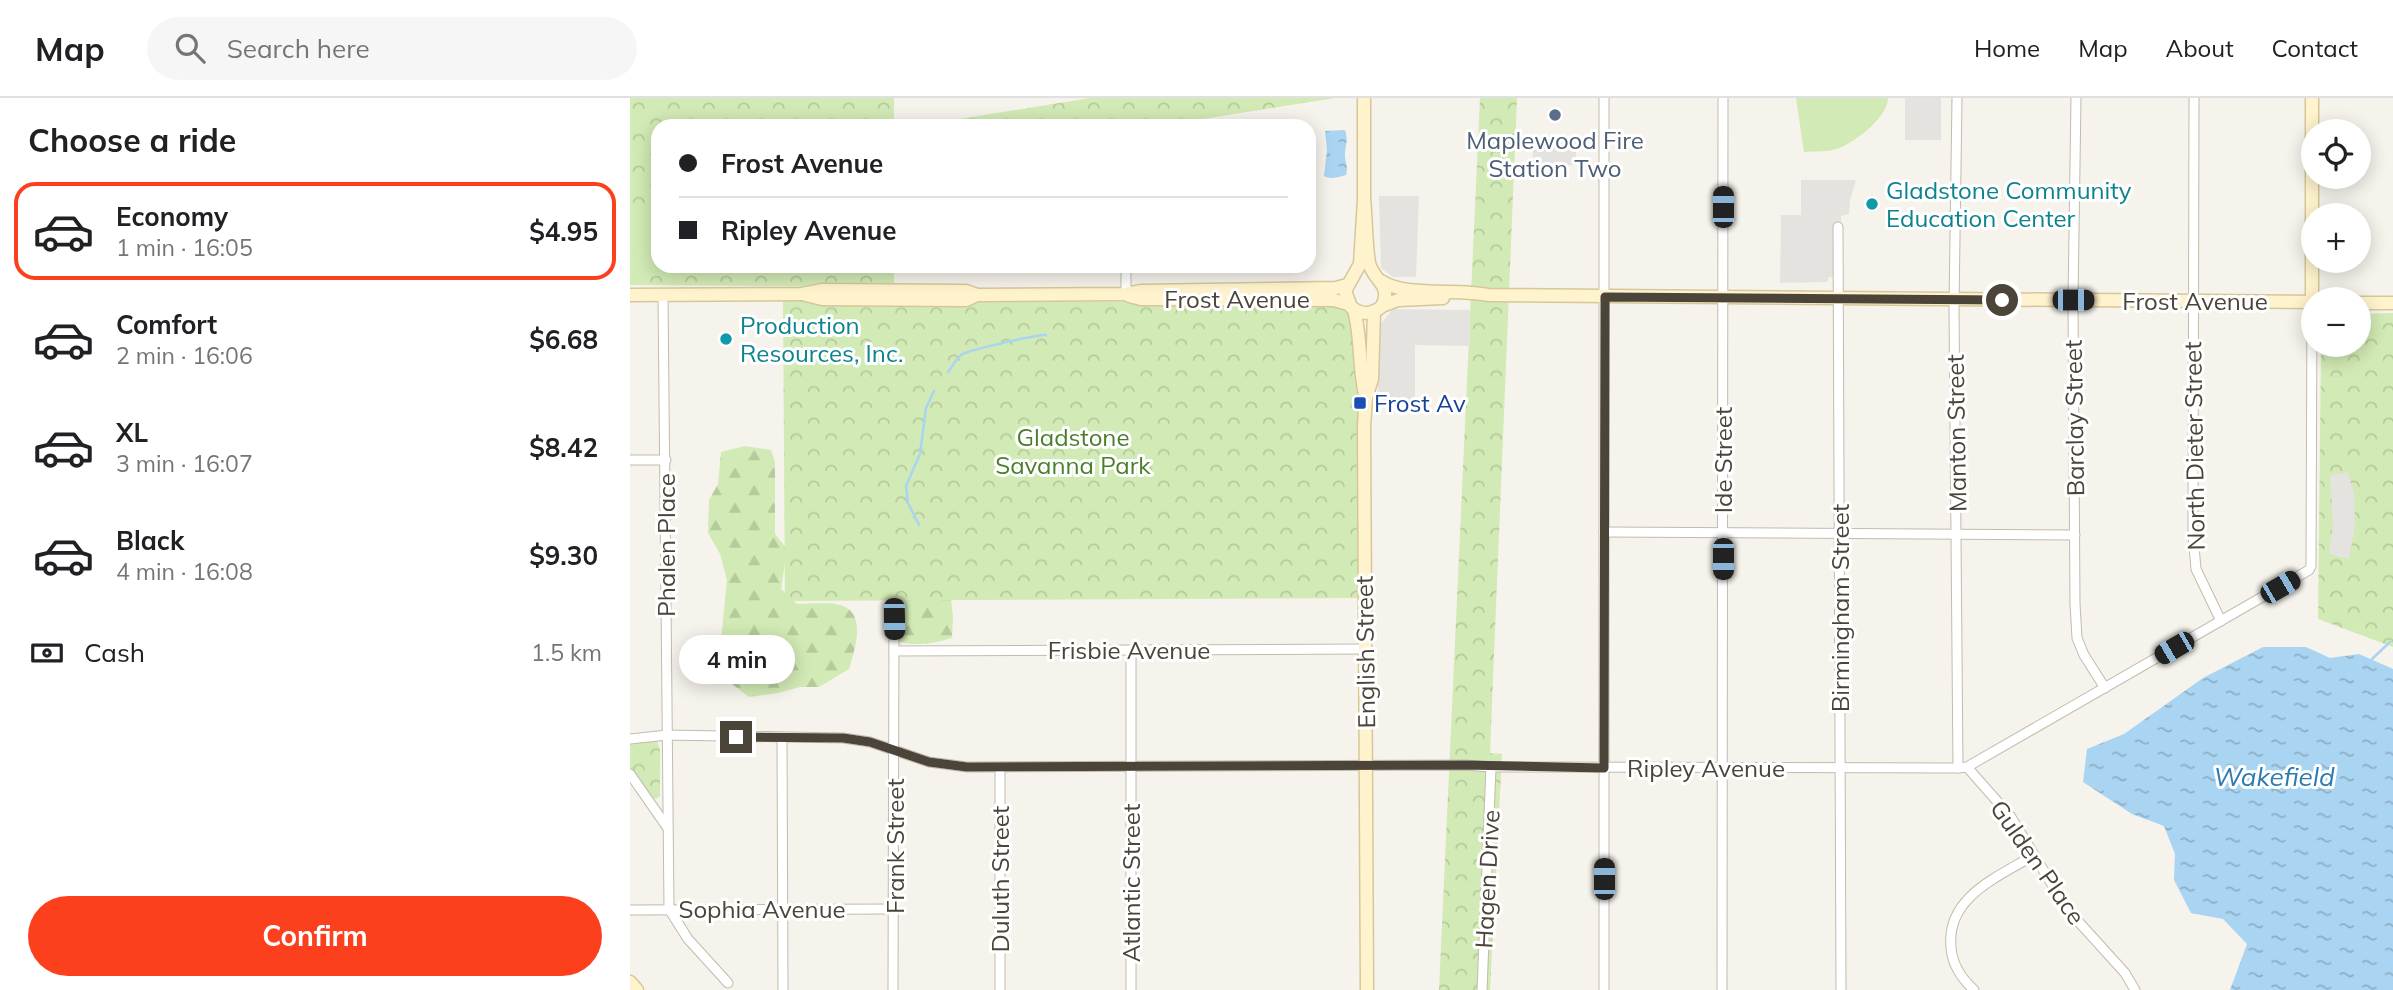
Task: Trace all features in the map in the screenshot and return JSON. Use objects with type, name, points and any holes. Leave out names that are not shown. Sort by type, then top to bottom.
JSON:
[{"type":"street","points":[[1364,98],[1364,199],[1360,264],[1345,291],[1351,307],[1361,313],[1378,309],[1386,293],[1369,262],[1364,199]]},
{"type":"street","points":[[1604,98],[1604,990]]},
{"type":"street","name":"Ide Street","points":[[1722,990],[1723,98]]},
{"type":"street","name":"Manton Street","points":[[1957,98],[1954,300],[1963,768]]},
{"type":"street","name":"Barclay Street","points":[[2076,98],[2073,300],[2077,638],[2084,655],[2105,688]]},
{"type":"street","name":"North Dieter Street","points":[[2194,98],[2193,535],[2196,569],[2221,621]]},
{"type":"street","points":[[2312,98],[2313,287]]},
{"type":"street","name":"Birmingham Street","points":[[1838,227],[1842,990]]},
{"type":"street","points":[[1126,273],[1126,294]]},
{"type":"street","points":[[1350,281],[1366,273],[1379,279]]},
{"type":"street","name":"Frost Avenue","points":[[1379,279],[1397,289],[1488,295]]},
{"type":"street","name":"Frost Avenue","points":[[630,295],[802,294],[822,290],[966,291],[977,295],[1126,294],[1140,290],[1336,288],[1350,281]]},
{"type":"street","name":"Frost Avenue","points":[[1126,294],[1141,299],[1334,300],[1351,307]]},
{"type":"street","name":"Phalen Place","points":[[663,295],[669,909]]},
{"type":"street","name":"Frost Avenue","points":[[1378,309],[1398,300],[1488,295],[2301,302]]},
{"type":"street","points":[[2371,303],[2393,303]]},
{"type":"street","name":"English Street","points":[[1351,307],[1359,326],[1361,380],[1366,398]]},
{"type":"street","name":"English Street","points":[[1367,990],[1367,766],[1363,649],[1364,426],[1366,398],[1372,379],[1378,309]]},
{"type":"street","name":"Ripley Avenue","points":[[630,739],[667,735],[843,738],[870,742],[929,762],[967,767],[1963,768],[2309,570],[2313,357]]},
{"type":"street","points":[[630,460],[666,460]]},
{"type":"street","points":[[1604,533],[2075,535]]},
{"type":"street","name":"Frank Street","points":[[893,990],[894,619]]},
{"type":"street","name":"Frisbie Avenue","points":[[894,651],[1363,649]]},
{"type":"street","name":"Atlantic Street","points":[[1131,650],[1131,990]]},
{"type":"street","points":[[782,738],[782,990]]},
{"type":"street","name":"Duluth Street","points":[[1000,767],[1000,990]]},
{"type":"street","name":"Hagen Drive","points":[[1482,990],[1491,767]]},
{"type":"street","name":"Gulden Place","points":[[1963,768],[2011,817],[2067,909],[2125,973],[2135,990]]},
{"type":"street","points":[[630,774],[667,828]]},
{"type":"street","points":[[1973,990],[1958,972],[1951,953],[1951,930],[1958,911],[1981,887],[2034,855]]},
{"type":"street","points":[[669,909],[688,939],[728,983]]},
{"type":"street","name":"Sophia Avenue","points":[[630,910],[895,909]]},
{"type":"street","points":[[630,982],[637,990]]},
{"type":"green space","points":[[630,98],[894,98],[894,119],[651,119],[651,273],[894,273],[894,287],[630,285]]},
{"type":"green space","points":[[1090,98],[1335,98],[1203,119],[960,119]]},
{"type":"green space","points":[[1480,98],[1517,98],[1490,753],[1502,754],[1490,990],[1439,990]]},
{"type":"green space","points":[[1796,98],[1888,98],[1882,114],[1867,130],[1849,143],[1833,150],[1804,152]]},
{"type":"green space","points":[[651,206],[651,273],[676,273],[672,276],[630,276],[630,214]]},
{"type":"green space","name":"Gladstone Savanna Park","points":[[783,300],[1359,303],[1362,598],[785,601]]},
{"type":"green space","points":[[2393,313],[2393,647],[2318,619],[2321,357],[2371,357],[2371,314]]},
{"type":"green space","points":[[745,446],[771,450],[775,462],[775,534],[787,549],[781,589],[797,604],[831,603],[846,608],[853,614],[856,622],[856,641],[849,669],[819,687],[800,687],[749,697],[724,678],[719,660],[727,580],[720,554],[708,533],[709,500],[718,484],[721,452]]},
{"type":"green space","points":[[950,588],[952,638],[912,644],[902,643],[888,633],[884,623],[884,606],[895,594]]},
{"type":"green space","points":[[657,741],[660,750],[660,796],[656,799],[652,798],[630,768],[630,744]]},
{"type":"shaded area","points":[[1905,98],[1941,98],[1941,140],[1905,140]]},
{"type":"shaded area","points":[[1533,142],[1576,142],[1576,165],[1533,166]]},
{"type":"shaded area","points":[[1801,180],[1856,180],[1849,214],[1841,216],[1842,277],[1829,277],[1827,282],[1780,283],[1781,215],[1801,215]]},
{"type":"shaded area","points":[[1379,196],[1419,196],[1416,277],[1393,277],[1381,268]]},
{"type":"shaded area","points":[[1393,309],[1470,310],[1470,346],[1415,345],[1415,401],[1378,400],[1378,327]]},
{"type":"shaded area","points":[[2348,472],[2354,494],[2355,526],[2349,559],[2329,554],[2333,523],[2330,476]]},
{"type":"water","points":[[1345,130],[1346,175],[1332,178],[1324,176],[1327,150],[1325,131]]},
{"type":"water","name":"Wakefield","points":[[2263,647],[2306,647],[2330,658],[2359,654],[2393,669],[2393,990],[2230,990],[2247,944],[2223,919],[2191,913],[2174,880],[2175,854],[2164,826],[2132,814],[2083,782],[2087,749],[2124,734],[2203,678]]},
{"type":"waterway","points":[[948,372],[959,357],[966,353],[1046,335]]},
{"type":"waterway","points":[[919,525],[908,503],[906,486],[920,454],[926,408],[934,391]]},
{"type":"waterway","points":[[2372,659],[2390,642]]},
{"type":"place","name":"Maplewood Fire Station Two","points":[[1555,115]]},
{"type":"place","name":"Gladstone Community Education Center","points":[[1872,204]]},
{"type":"place","name":"Production Resources, Inc.","points":[[726,339]]},
{"type":"place","name":"Frost Av","points":[[1360,403]]},
{"type":"route","points":[[736,737],[843,738],[870,742],[929,762],[967,767],[1465,765],[1604,768],[1605,297],[2002,300]]}]
